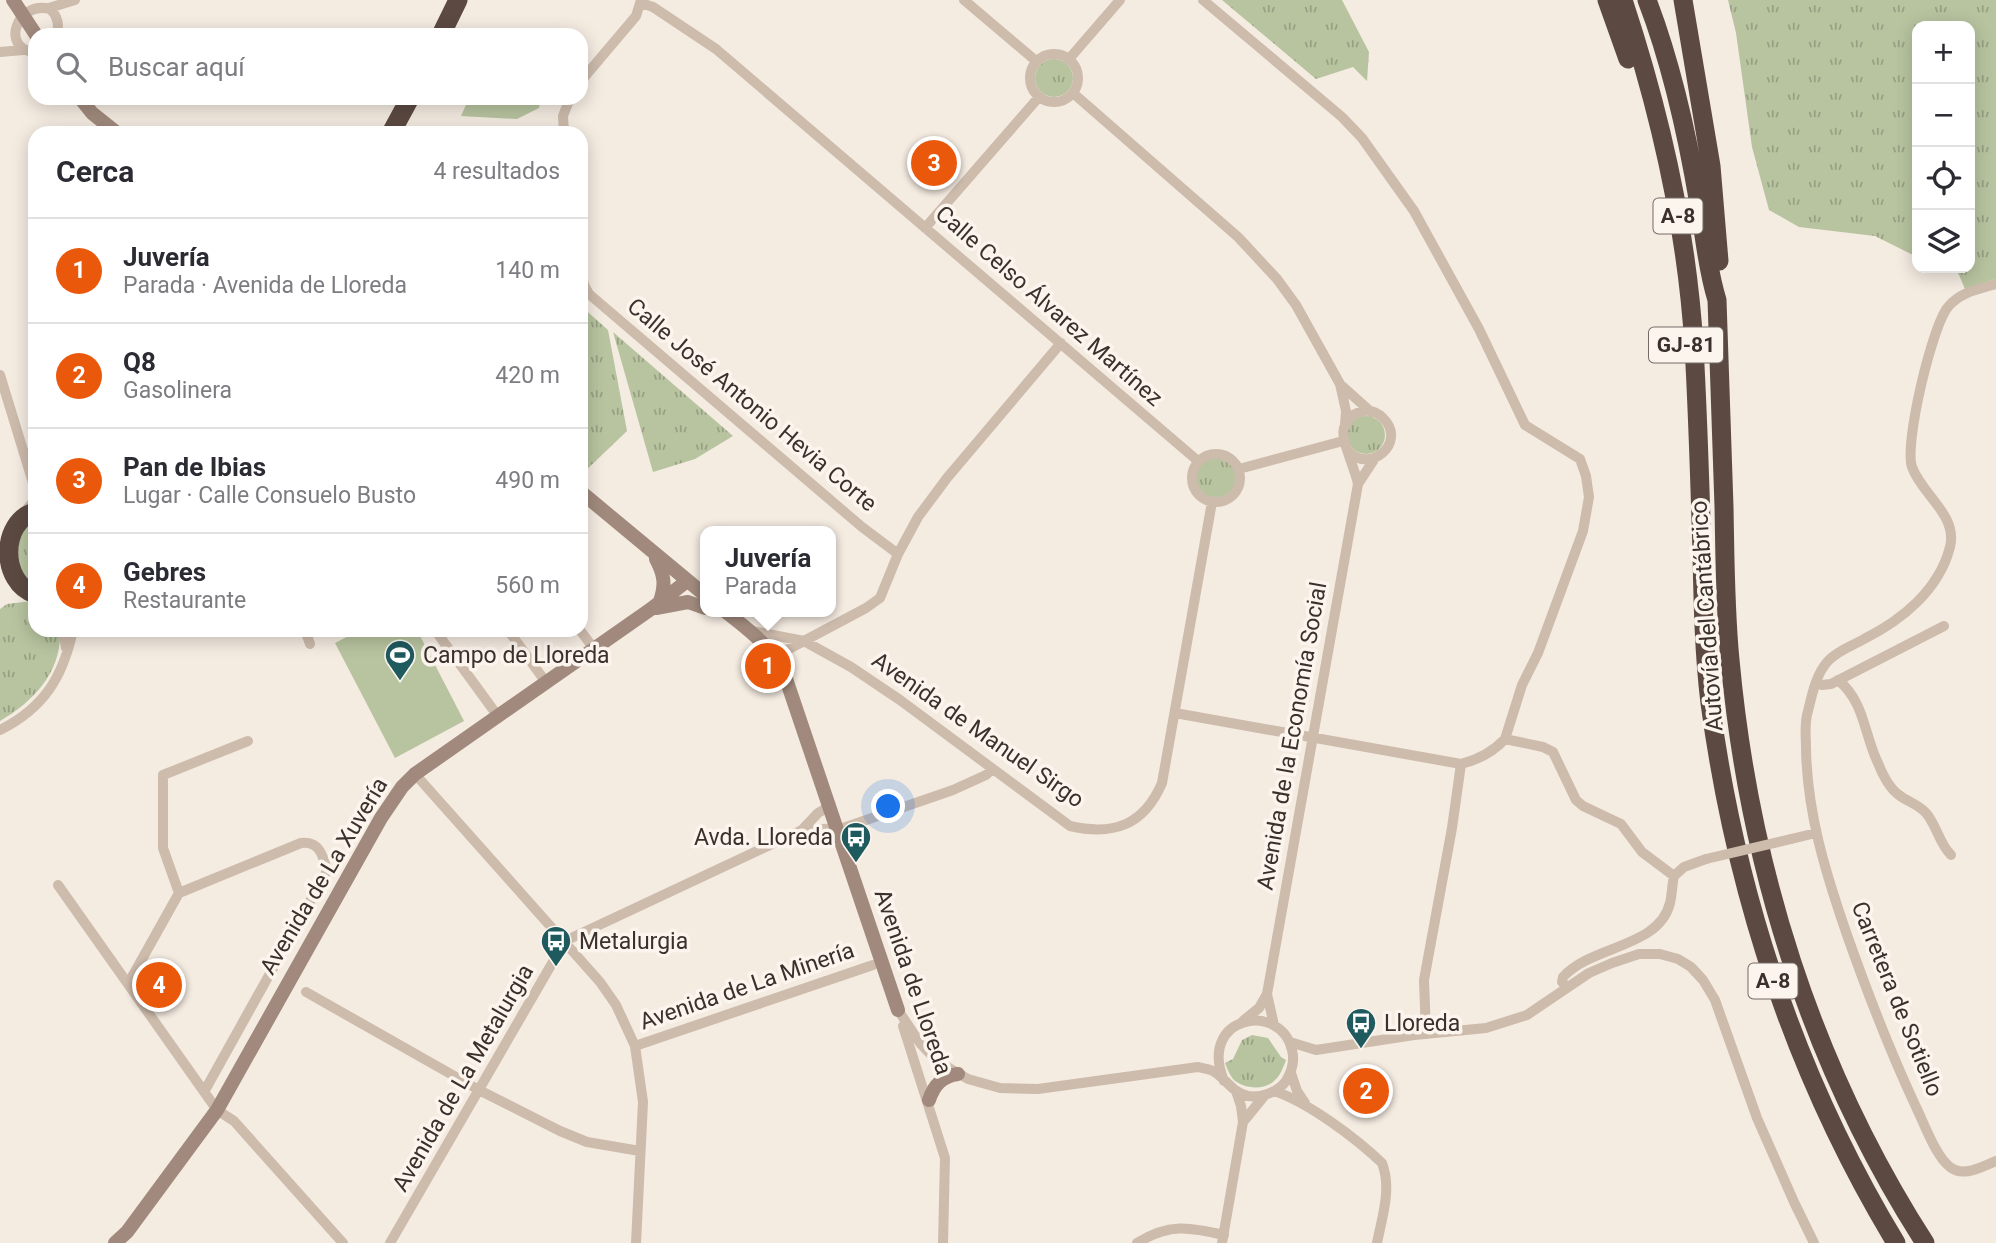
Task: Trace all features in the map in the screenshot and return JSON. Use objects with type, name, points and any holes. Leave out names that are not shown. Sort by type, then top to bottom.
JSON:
[{"type":"highway","points":[[444,28],[458,0]]},
{"type":"highway","name":"GJ-81","points":[[1607,0],[1629,62],[1654,152],[1675,255],[1688,378],[1699,659],[1710,699]]},
{"type":"highway","name":"Autovía del Cantábrico","points":[[1623,0],[1655,106],[1688,275],[1696,386],[1703,602],[1710,699],[1733,831],[1772,976],[1792,1034],[1826,1112],[1896,1243]]},
{"type":"highway","name":"Autovía del Cantábrico","points":[[1647,0],[1681,115],[1699,204],[1709,273],[1717,300],[1729,658],[1741,755],[1753,822],[1774,910],[1814,1027],[1871,1152],[1925,1243]]},
{"type":"highway","name":"GJ-81","points":[[1683,0],[1711,166],[1720,272],[1717,300]]},
{"type":"highway","points":[[395,126],[406,105]]},
{"type":"highway","points":[[27,515],[8,529],[1,547],[1,561],[9,579],[27,591]]},
{"type":"highway","points":[[0,596],[27,591]]},
{"type":"street","points":[[964,0],[1037,61]]},
{"type":"street","points":[[1069,59],[1120,0]]},
{"type":"street","points":[[1175,713],[1461,764],[1474,760],[1505,740],[1522,685],[1538,653],[1583,531],[1589,497],[1580,459],[1525,425],[1479,329],[1415,211],[1362,138],[1342,117],[1203,0]]},
{"type":"street","points":[[16,4],[34,3],[49,8],[74,1]]},
{"type":"street","points":[[58,28],[58,23],[74,1]]},
{"type":"street","points":[[588,73],[636,16],[641,1]]},
{"type":"street","name":"Calle Celso Álvarez Martínez","points":[[641,1],[716,49],[1198,461]]},
{"type":"street","points":[[16,4],[0,51],[28,51]]},
{"type":"street","points":[[16,4],[31,28]]},
{"type":"street","points":[[49,8],[58,23]]},
{"type":"street","points":[[9,30],[16,45],[28,51]]},
{"type":"street","points":[[1049,54],[1063,55],[1069,59],[1078,79],[1073,93],[1060,102],[1045,101],[1039,97],[1033,91],[1030,76],[1037,61],[1049,54]]},
{"type":"street","points":[[1073,93],[1258,257],[1296,305],[1340,384],[1357,402],[1386,421],[1391,436],[1385,452],[1375,458],[1356,458],[1345,446],[1346,411],[1340,384]]},
{"type":"street","points":[[925,228],[1039,97]]},
{"type":"street","points":[[86,105],[108,126]]},
{"type":"street","points":[[564,126],[567,105]]},
{"type":"street","points":[[1567,987],[1562,982],[1563,977],[1584,960],[1653,930],[1670,904],[1674,876],[1684,867],[1706,859],[1816,833],[1806,769],[1806,721],[1816,683],[1823,668],[1838,653],[1901,617],[1917,603],[1945,561],[1951,537],[1948,522],[1912,467],[1910,446],[1931,344],[1942,316],[1962,295],[1996,284]]},
{"type":"street","name":"Calle José Antonio Hevia Corte","points":[[588,293],[862,527],[898,554]]},
{"type":"street","points":[[782,667],[787,650],[880,598],[898,554],[918,517],[947,478],[1062,343]]},
{"type":"street","points":[[0,375],[28,458]]},
{"type":"street","points":[[1345,425],[1356,414],[1371,412]]},
{"type":"street","points":[[1239,469],[1345,446]]},
{"type":"street","name":"Avenida de la Economía Social","points":[[1274,1025],[1267,994],[1358,484],[1354,465],[1345,446]]},
{"type":"street","points":[[1212,453],[1221,453],[1235,462],[1239,469],[1240,484],[1226,500],[1212,502],[1199,495],[1192,482],[1198,461],[1212,453]]},
{"type":"street","name":"Avenida de la Economía Social","points":[[1358,484],[1375,458]]},
{"type":"street","points":[[588,498],[700,591]]},
{"type":"street","name":"Avenida de Manuel Sirgo","points":[[733,617],[748,628],[804,640],[851,667],[900,700],[1070,827],[1097,831],[1121,827],[1142,814],[1157,795],[1162,783],[1212,502]]},
{"type":"street","points":[[652,552],[664,574],[664,591],[656,605]]},
{"type":"street","name":"Avenida de La Xuvería","points":[[116,1243],[127,1232],[217,1110],[388,805],[415,774],[687,581]]},
{"type":"street","name":"Avenida de La Xuvería","points":[[656,605],[688,603],[700,607]]},
{"type":"street","points":[[718,617],[727,624],[748,628]]},
{"type":"street","points":[[1816,683],[1822,685],[1838,680],[1944,626]]},
{"type":"street","name":"Avenida de Lloreda","points":[[748,628],[771,650],[782,667],[929,1100],[945,1158],[943,1243]]},
{"type":"street","points":[[64,637],[66,655]]},
{"type":"street","points":[[0,730],[28,713],[44,698],[56,681],[71,637]]},
{"type":"street","points":[[307,637],[310,645]]},
{"type":"street","points":[[440,637],[497,715]]},
{"type":"street","points":[[513,637],[545,681]]},
{"type":"street","points":[[585,637],[594,649]]},
{"type":"street","points":[[1838,680],[1846,686],[1863,715],[1875,757],[1888,783],[1897,794],[1924,810],[1951,855]]},
{"type":"street","points":[[1505,740],[1543,747],[1553,752],[1576,800],[1621,824],[1642,852],[1674,876]]},
{"type":"street","points":[[179,893],[163,848],[163,775],[248,741]]},
{"type":"street","points":[[1426,1034],[1424,980],[1461,764]]},
{"type":"street","points":[[802,830],[837,829],[953,790],[991,770]]},
{"type":"street","points":[[415,774],[565,941],[616,1005],[635,1046],[643,1102],[636,1243]]},
{"type":"street","points":[[565,941],[802,830],[818,813],[830,806]]},
{"type":"street","name":"Carretera de Sotiello","points":[[1816,833],[1829,882],[1872,1006],[1889,1049],[1937,1149],[1951,1168],[1957,1171],[1974,1170],[1996,1161]]},
{"type":"street","points":[[128,984],[179,893],[301,843],[310,842],[317,846],[327,872],[204,1092]]},
{"type":"street","points":[[58,884],[217,1110],[234,1121],[343,1243]]},
{"type":"street","name":"Avenida de La Metalurgia","points":[[390,1243],[565,941]]},
{"type":"street","points":[[1290,1042],[1316,1050],[1502,1025],[1527,1015],[1567,987],[1612,963],[1639,954],[1660,954],[1678,959],[1691,967],[1703,980],[1715,1000],[1757,1118],[1814,1243]]},
{"type":"street","name":"Avenida de La Minería","points":[[635,1046],[873,965]]},
{"type":"street","points":[[306,992],[479,1090],[560,1131],[587,1142],[640,1151]]},
{"type":"street","points":[[1198,1067],[1220,1044],[1227,1032],[1259,1008],[1267,994]]},
{"type":"street","points":[[898,1010],[928,1052],[958,1074],[986,1085],[1016,1090],[1198,1067],[1214,1072],[1236,1091],[1247,1096],[1270,1093],[1291,1097],[1307,1105],[1382,1163],[1388,1187],[1377,1243]]},
{"type":"street","points":[[1238,1024],[1252,1020],[1274,1025],[1283,1032],[1290,1042],[1297,1091],[1307,1105]]},
{"type":"street","points":[[1220,1044],[1218,1064],[1224,1081]]},
{"type":"street","points":[[1243,1122],[1270,1093],[1283,1084],[1292,1068],[1316,1050]]},
{"type":"street","points":[[929,1100],[937,1083],[948,1075],[958,1074]]},
{"type":"street","points":[[1137,1243],[1162,1230],[1191,1227],[1223,1239],[1243,1122],[1236,1091]]},
{"type":"green space","points":[[1222,0],[1342,0],[1369,52],[1367,81],[1353,67],[1316,79]]},
{"type":"green space","points":[[1728,0],[1996,0],[1996,279],[1965,289],[1958,273],[1975,273],[1975,21],[1912,21],[1912,254],[1875,236],[1799,227],[1769,210],[1752,147],[1736,33]]},
{"type":"green space","points":[[1054,59],[1067,65],[1073,78],[1067,91],[1054,97],[1041,91],[1035,78],[1041,65]]},
{"type":"green space","points":[[466,105],[540,105],[539,108],[517,119],[461,116]]},
{"type":"green space","points":[[588,312],[608,330],[627,431],[588,468]]},
{"type":"green space","points":[[613,332],[733,436],[695,459],[653,472]]},
{"type":"green space","points":[[1366,416],[1379,422],[1385,435],[1379,448],[1366,454],[1353,448],[1347,435],[1353,422]]},
{"type":"green space","points":[[1216,458],[1230,464],[1236,478],[1230,492],[1216,498],[1202,492],[1196,478],[1202,464]]},
{"type":"green space","points":[[28,524],[28,584],[19,579],[12,537]]},
{"type":"green space","points":[[28,601],[28,637],[60,637],[56,659],[44,684],[24,704],[0,721],[0,609],[7,604]]},
{"type":"green space","name":"Campo de Lloreda","points":[[347,637],[421,637],[464,721],[395,758],[335,643]]},
{"type":"green space","points":[[1252,1035],[1268,1038],[1286,1060],[1277,1078],[1266,1086],[1248,1087],[1237,1082],[1225,1063],[1233,1059],[1242,1040]]},
{"type":"place","name":"Pan de Ibias","points":[[934,163]]},
{"type":"place","name":"Juvería","points":[[768,666]]},
{"type":"place","name":"Campo de Lloreda","points":[[400,682]]},
{"type":"place","name":"Avda. Lloreda","points":[[856,864]]},
{"type":"place","name":"Metalurgia","points":[[556,968]]},
{"type":"place","name":"Gebres","points":[[159,985]]},
{"type":"place","name":"Lloreda","points":[[1361,1050]]},
{"type":"place","name":"Q8","points":[[1366,1091]]}]
